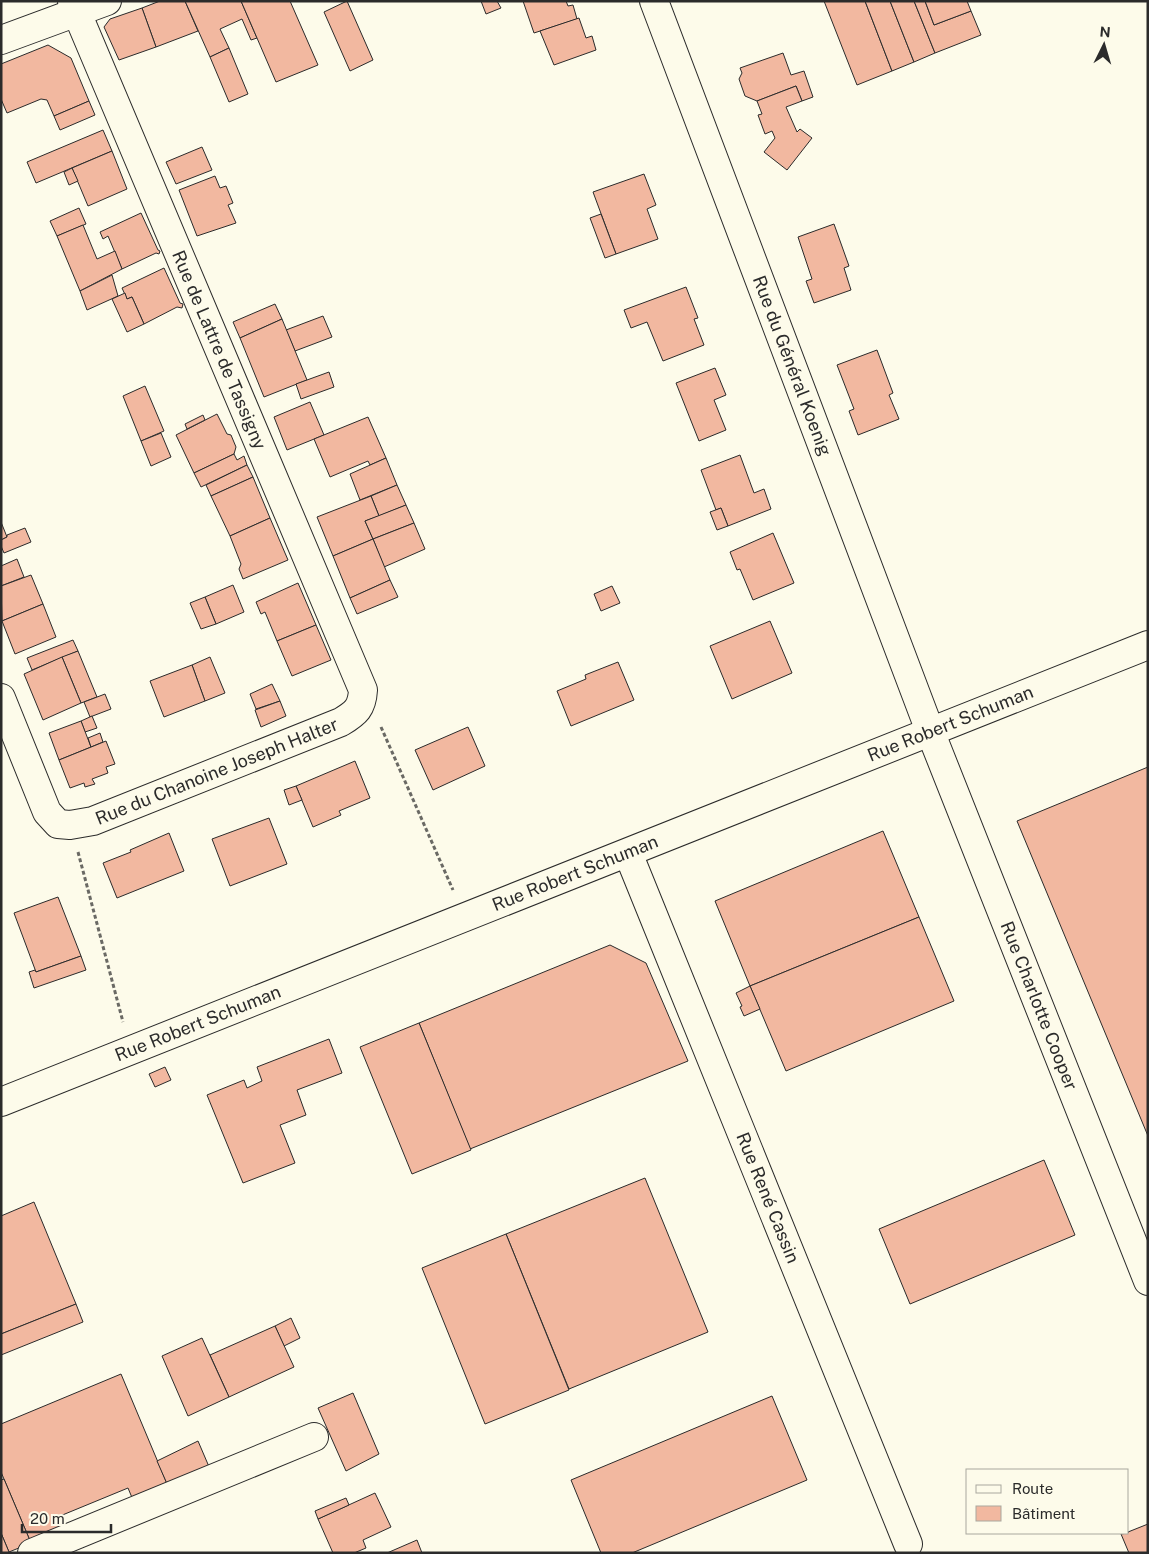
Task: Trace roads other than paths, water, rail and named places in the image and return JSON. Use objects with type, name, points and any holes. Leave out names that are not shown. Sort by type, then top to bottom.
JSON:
[{"type":"street","points":[[1,40],[74,7],[107,1]]},
{"type":"street","name":"Rue du Général Koenig","points":[[654,1],[930,731]]},
{"type":"street","name":"Rue de Lattre de Tassigny","points":[[74,7],[363,690],[362,699]]},
{"type":"street","name":"Rue Robert Schuman","points":[[1,1102],[1148,645]]},
{"type":"street","name":"Rue du Chanoine Joseph Halter","points":[[1,698],[47,812],[64,824],[93,821],[341,722],[356,713],[362,699]]},
{"type":"street","name":"Rue Charlotte Cooper","points":[[930,731],[1148,1281]]},
{"type":"street","name":"Rue René Cassin","points":[[628,853],[908,1544]]},
{"type":"street","points":[[32,1553],[314,1437]]}]
